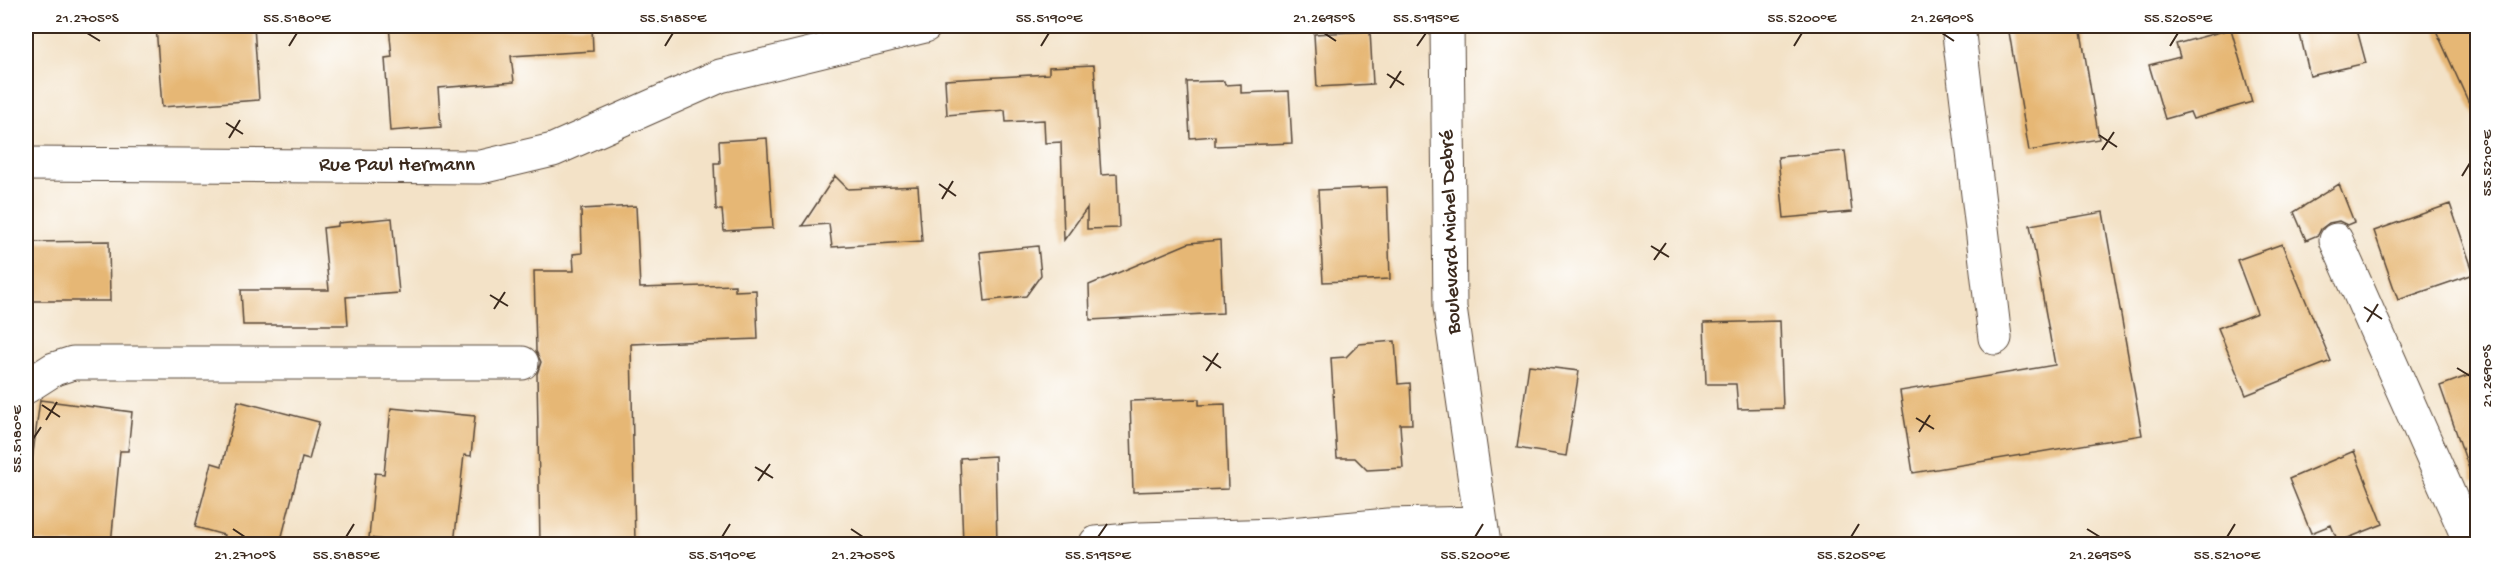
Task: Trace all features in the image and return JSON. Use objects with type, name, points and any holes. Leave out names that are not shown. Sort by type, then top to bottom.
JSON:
[{"type":"street","name":"Rue Paul Hermann","points":[[26,164],[482,167],[553,150],[720,76],[925,26]]},
{"type":"street","name":"Boulevard Michel Debré","points":[[1447,26],[1450,308],[1482,534]]},
{"type":"street","points":[[1958,26],[1995,338]]},
{"type":"street","points":[[2336,240],[2471,544]]},
{"type":"street","points":[[26,387],[54,369],[74,363],[522,363]]},
{"type":"street","points":[[1096,543],[1140,539],[1280,535],[1389,525],[1482,534]]},
{"type":"building","points":[[156,26],[254,26],[259,100],[162,107]]},
{"type":"building","points":[[389,26],[592,26],[593,51],[511,56],[514,82],[438,88],[441,127],[390,131],[385,58],[392,57]]},
{"type":"building","points":[[2008,26],[2080,26],[2099,139],[2029,151]]},
{"type":"building","points":[[2298,26],[2356,26],[2366,63],[2310,76]]},
{"type":"building","points":[[2434,26],[2478,26],[2478,123]]},
{"type":"building","points":[[2231,29],[2252,102],[2193,119],[2190,112],[2165,119],[2149,65],[2180,57],[2176,44]]},
{"type":"building","points":[[1370,31],[1373,84],[1317,87],[1314,34]]},
{"type":"building","points":[[1094,65],[1101,175],[1117,174],[1119,228],[1087,229],[1087,208],[1064,240],[1061,142],[1045,143],[1044,120],[1006,122],[1005,110],[947,115],[945,80],[1049,74],[1049,67]]},
{"type":"building","points":[[1224,81],[1225,85],[1241,84],[1241,93],[1289,91],[1292,143],[1215,146],[1215,136],[1190,138],[1187,82]]},
{"type":"building","points":[[767,138],[773,228],[724,231],[722,210],[716,210],[714,163],[720,163],[719,141]]},
{"type":"building","points":[[1845,151],[1852,212],[1784,218],[1778,157]]},
{"type":"building","points":[[835,176],[848,189],[918,186],[922,241],[832,247],[829,224],[802,226]]},
{"type":"building","points":[[2339,184],[2354,222],[2347,225],[2339,221],[2329,223],[2321,229],[2318,235],[2306,240],[2294,212]]},
{"type":"building","points":[[1387,187],[1390,279],[1323,282],[1318,190]]},
{"type":"building","points":[[2450,204],[2474,274],[2398,300],[2374,231]]},
{"type":"building","points":[[636,206],[640,288],[735,285],[735,291],[756,290],[758,339],[631,344],[635,544],[540,544],[537,374],[541,362],[536,351],[534,271],[574,271],[573,254],[582,253],[581,209]]},
{"type":"building","points":[[2103,212],[2142,435],[1913,473],[1900,391],[2055,365],[2030,225]]},
{"type":"building","points":[[392,218],[399,293],[346,297],[348,325],[243,325],[241,290],[329,290],[323,228],[338,226],[338,223]]},
{"type":"building","points":[[1220,240],[1223,313],[1090,320],[1089,285],[1189,243]]},
{"type":"building","points":[[109,241],[110,301],[28,301],[28,242]]},
{"type":"building","points":[[2282,244],[2331,361],[2246,395],[2218,328],[2257,313],[2237,260]]},
{"type":"building","points":[[1038,246],[1041,275],[1026,296],[985,301],[980,252]]},
{"type":"building","points":[[1780,321],[1783,408],[1738,409],[1736,384],[1706,384],[1704,323]]},
{"type":"building","points":[[1395,341],[1398,384],[1410,383],[1412,424],[1400,424],[1403,468],[1367,470],[1355,458],[1337,458],[1331,358],[1346,357],[1359,344]]},
{"type":"building","points":[[1529,365],[1579,371],[1566,456],[1517,448]]},
{"type":"building","points":[[2478,372],[2478,479],[2473,480],[2440,386]]},
{"type":"building","points":[[1199,399],[1199,405],[1225,404],[1228,489],[1133,492],[1130,401]]},
{"type":"building","points":[[40,400],[132,412],[128,451],[120,451],[111,544],[60,544],[26,540],[26,506]]},
{"type":"building","points":[[238,401],[319,422],[309,460],[302,458],[280,544],[222,544],[224,535],[195,527],[212,463],[222,466]]},
{"type":"building","points":[[391,408],[475,416],[471,456],[464,455],[454,544],[398,544],[398,542],[369,538],[375,473],[384,474]]},
{"type":"building","points":[[2354,451],[2383,524],[2338,542],[2331,525],[2311,533],[2289,479]]},
{"type":"building","points":[[995,456],[997,544],[963,544],[960,458]]}]
